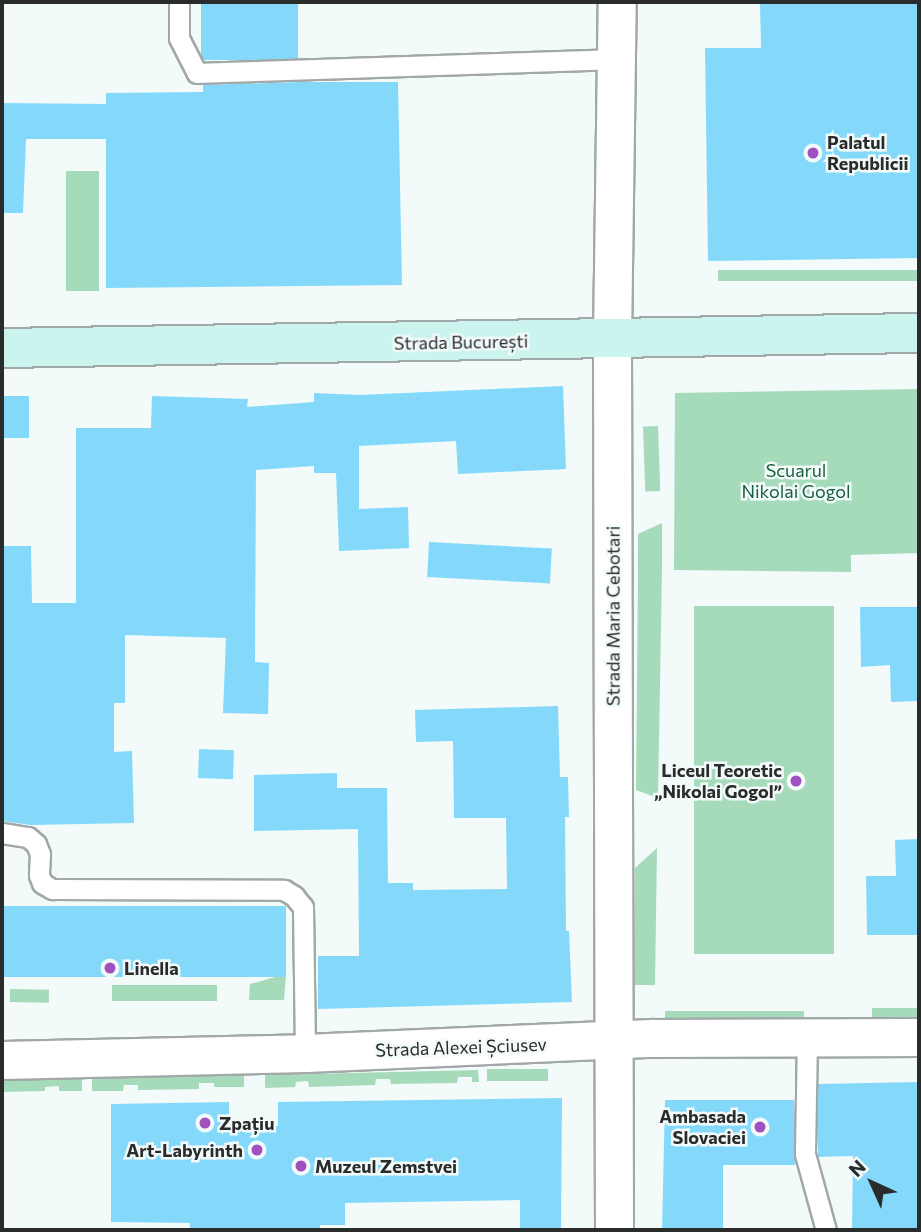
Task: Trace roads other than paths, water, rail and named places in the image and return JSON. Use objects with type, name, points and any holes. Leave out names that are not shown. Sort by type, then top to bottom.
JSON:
[{"type":"main road","name":"Strada București","points":[[2,348],[919,333]]},
{"type":"street","name":"Strada Maria Cebotari","points":[[614,1230],[616,1041],[612,340],[617,2]]},
{"type":"street","name":"Strada Alexei Șciusev","points":[[2,1060],[305,1053],[616,1041],[919,1037]]},
{"type":"lane","points":[[179,2],[179,38],[197,73],[617,59]]},
{"type":"lane","points":[[2,833],[28,836],[36,844],[40,854],[39,875],[42,883],[52,889],[284,890],[294,896],[303,907],[305,1053]]},
{"type":"lane","points":[[807,1038],[805,1154],[826,1230]]},
{"type":"place","name":"Palatul Republicii","points":[[813,153]]},
{"type":"place","name":"Liceul Teoretic „Nikolai Gogol”","points":[[796,781]]},
{"type":"place","name":"Linella","points":[[110,968]]},
{"type":"place","name":"Zpațiu","points":[[205,1123]]},
{"type":"place","name":"Ambasada Slovaciei","points":[[760,1127]]},
{"type":"place","name":"Art-Labyrinth","points":[[257,1150]]},
{"type":"place","name":"Muzeul Zemstvei","points":[[301,1166]]},
{"type":"park label","name":"Scuarul Nikolai Gogol","points":[[796,482]]}]
